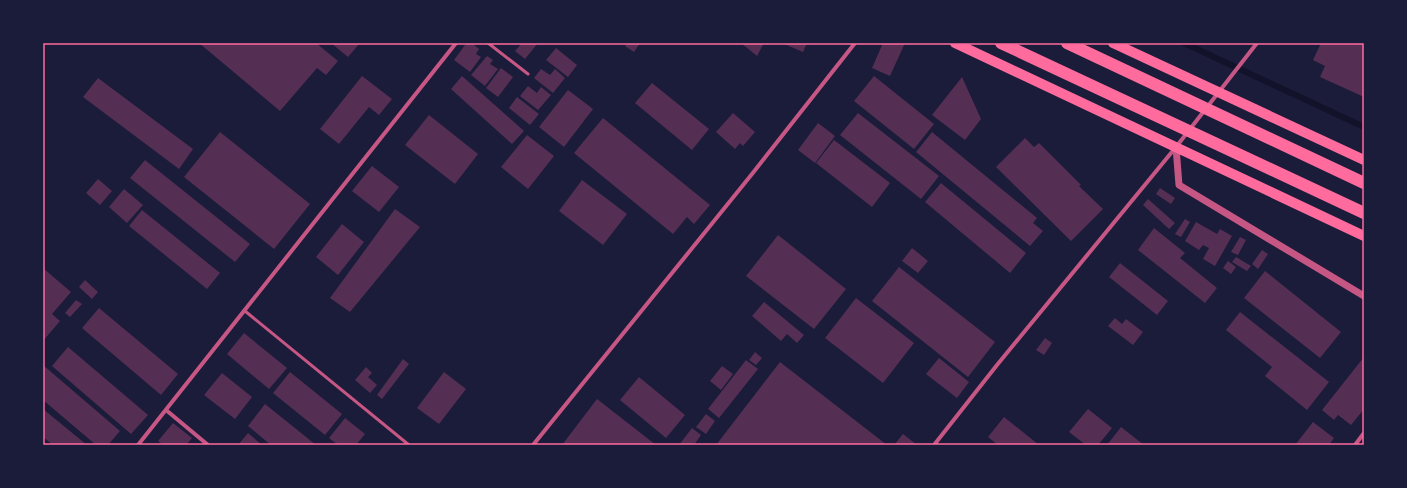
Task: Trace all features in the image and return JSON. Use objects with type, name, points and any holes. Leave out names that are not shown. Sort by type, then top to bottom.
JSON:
[{"type":"highway","points":[[1001,43],[1364,213]]},
{"type":"highway","points":[[1067,43],[1364,183]]},
{"type":"main road","points":[[955,43],[1364,236]]},
{"type":"main road","points":[[1113,43],[1364,160]]},
{"type":"street","points":[[138,445],[456,43]]},
{"type":"street","points":[[533,445],[752,174],[855,43]]},
{"type":"street","points":[[934,445],[997,365],[1176,147],[1257,43]]},
{"type":"street","points":[[1176,147],[1179,185],[1364,296]]},
{"type":"street","points":[[166,410],[208,445]]},
{"type":"street","points":[[1355,445],[1364,433]]},
{"type":"lane","points":[[488,43],[528,74]]},
{"type":"lane","points":[[245,311],[409,445]]},
{"type":"building","points":[[199,43],[316,43],[338,61],[326,75],[317,68],[280,111]]},
{"type":"building","points":[[331,43],[360,43],[348,57]]},
{"type":"building","points":[[472,43],[479,49],[476,54],[481,57],[470,72],[454,60],[465,45]]},
{"type":"building","points":[[522,43],[538,43],[525,59],[515,51]]},
{"type":"building","points":[[628,43],[640,43],[634,52],[625,46]]},
{"type":"building","points":[[741,43],[764,43],[757,56]]},
{"type":"building","points":[[782,43],[807,43],[803,52]]},
{"type":"building","points":[[883,43],[905,43],[890,76],[872,68]]},
{"type":"building","points":[[1321,43],[1364,43],[1364,97],[1320,77],[1325,66],[1313,60]]},
{"type":"building","points":[[556,48],[577,65],[568,77],[546,60]]},
{"type":"building","points":[[487,56],[493,60],[490,64],[498,69],[485,86],[471,75]]},
{"type":"building","points":[[501,68],[513,77],[498,97],[486,88]]},
{"type":"building","points":[[541,69],[550,75],[555,69],[565,78],[553,93],[534,78]]},
{"type":"building","points":[[362,76],[392,99],[379,115],[369,107],[339,144],[320,129]]},
{"type":"building","points":[[462,76],[524,131],[512,144],[451,89]]},
{"type":"building","points":[[874,76],[934,124],[914,149],[854,101]]},
{"type":"building","points":[[962,77],[981,119],[965,140],[932,115]]},
{"type":"building","points":[[98,78],[193,149],[179,169],[83,97]]},
{"type":"building","points":[[652,83],[709,129],[692,150],[635,103]]},
{"type":"building","points":[[528,86],[537,93],[541,87],[551,95],[538,110],[520,96]]},
{"type":"building","points":[[568,90],[593,109],[564,147],[539,127]]},
{"type":"building","points":[[517,97],[539,114],[530,125],[509,108]]},
{"type":"building","points":[[733,113],[755,132],[743,146],[740,143],[735,149],[716,132]]},
{"type":"building","points":[[858,113],[939,176],[921,199],[840,135]]},
{"type":"building","points":[[429,115],[478,154],[455,184],[405,145]]},
{"type":"building","points":[[603,118],[710,205],[694,224],[687,217],[673,234],[574,153]]},
{"type":"building","points":[[818,123],[835,136],[815,163],[798,150]]},
{"type":"building","points":[[220,132],[310,204],[274,249],[184,177]]},
{"type":"building","points":[[932,132],[1037,218],[1033,223],[1043,231],[1030,246],[916,152]]},
{"type":"building","points":[[527,135],[554,156],[528,189],[501,167]]},
{"type":"building","points":[[1025,138],[1034,147],[1039,143],[1081,185],[1079,186],[1103,209],[1071,241],[996,167]]},
{"type":"building","points":[[834,140],[890,183],[872,207],[816,163]]},
{"type":"building","points":[[145,160],[250,244],[235,262],[130,178]]},
{"type":"building","points":[[372,166],[399,187],[379,212],[352,191]]},
{"type":"building","points":[[98,179],[112,191],[100,205],[86,193]]},
{"type":"building","points":[[582,180],[627,214],[603,245],[559,211]]},
{"type":"building","points":[[941,183],[1026,253],[1010,273],[925,202]]},
{"type":"building","points":[[1160,188],[1175,198],[1171,204],[1156,194]]},
{"type":"building","points":[[124,189],[143,205],[127,223],[109,207]]},
{"type":"building","points":[[1148,199],[1175,223],[1169,229],[1143,205]]},
{"type":"building","points":[[395,209],[420,227],[350,312],[330,298]]},
{"type":"building","points":[[142,210],[220,273],[207,289],[129,226]]},
{"type":"building","points":[[1185,219],[1190,222],[1181,237],[1175,234]]},
{"type":"building","points":[[1196,222],[1217,234],[1220,229],[1232,236],[1215,266],[1203,259],[1209,248],[1203,245],[1199,250],[1185,241]]},
{"type":"building","points":[[342,224],[364,242],[338,275],[316,257]]},
{"type":"building","points":[[1154,228],[1185,253],[1180,258],[1217,288],[1205,303],[1138,250]]},
{"type":"building","points":[[778,235],[846,289],[814,329],[746,276]]},
{"type":"building","points":[[1240,237],[1246,240],[1238,255],[1231,252]]},
{"type":"building","points":[[912,248],[928,261],[918,273],[902,261]]},
{"type":"building","points":[[1262,250],[1268,254],[1258,269],[1252,264]]},
{"type":"building","points":[[1236,257],[1251,266],[1247,271],[1232,262]]},
{"type":"building","points":[[1228,261],[1236,267],[1231,274],[1223,268]]},
{"type":"building","points":[[1120,263],[1168,301],[1157,315],[1109,277]]},
{"type":"building","points":[[899,267],[995,342],[968,377],[872,301]]},
{"type":"building","points":[[43,268],[71,292],[52,314],[60,321],[43,341]]},
{"type":"building","points":[[1265,271],[1341,332],[1320,358],[1244,298]]},
{"type":"building","points":[[85,280],[98,292],[92,299],[79,287]]},
{"type":"building","points":[[856,298],[914,343],[883,383],[825,338]]},
{"type":"building","points":[[76,300],[82,304],[70,317],[65,313]]},
{"type":"building","points":[[764,302],[804,335],[797,343],[787,334],[781,341],[752,316]]},
{"type":"building","points":[[99,308],[178,374],[161,395],[82,328]]},
{"type":"building","points":[[1240,312],[1329,382],[1307,410],[1265,376],[1272,367],[1226,330]]},
{"type":"building","points":[[1115,318],[1122,324],[1126,319],[1143,332],[1133,345],[1108,326]]},
{"type":"building","points":[[244,333],[287,368],[269,389],[227,354]]},
{"type":"building","points":[[1045,338],[1052,343],[1044,355],[1036,350]]},
{"type":"building","points":[[68,347],[148,415],[131,434],[52,366]]},
{"type":"building","points":[[755,352],[762,358],[756,365],[749,360]]},
{"type":"building","points":[[1364,357],[1364,409],[1351,425],[1338,415],[1334,420],[1322,410]]},
{"type":"building","points":[[939,358],[969,382],[957,398],[926,374]]},
{"type":"building","points":[[403,359],[409,364],[382,399],[377,395]]},
{"type":"building","points":[[746,360],[758,369],[719,418],[708,409]]},
{"type":"building","points":[[780,362],[887,445],[716,445]]},
{"type":"building","points":[[43,365],[120,431],[108,445],[96,445],[43,400]]},
{"type":"building","points":[[722,366],[733,374],[721,390],[710,381]]},
{"type":"building","points":[[366,367],[372,373],[368,377],[377,385],[370,393],[355,380]]},
{"type":"building","points":[[290,372],[342,414],[325,435],[273,393]]},
{"type":"building","points":[[444,372],[466,389],[439,424],[417,408]]},
{"type":"building","points":[[222,373],[252,397],[235,419],[204,395]]},
{"type":"building","points":[[639,377],[685,415],[666,438],[620,400]]},
{"type":"building","points":[[597,399],[656,445],[562,445]]},
{"type":"building","points":[[265,404],[316,445],[271,445],[248,426]]},
{"type":"building","points":[[43,409],[87,445],[53,445],[43,437]]},
{"type":"building","points":[[1088,409],[1112,428],[1098,445],[1086,445],[1069,432]]},
{"type":"building","points":[[706,414],[715,421],[706,434],[696,427]]},
{"type":"building","points":[[1004,417],[1039,445],[998,445],[988,437]]},
{"type":"building","points":[[345,418],[365,434],[356,445],[338,445],[329,438]]},
{"type":"building","points":[[1313,422],[1334,438],[1329,445],[1295,445]]},
{"type":"building","points":[[173,423],[192,438],[186,445],[163,445],[158,441]]},
{"type":"building","points":[[1121,427],[1144,445],[1107,445]]},
{"type":"building","points":[[692,428],[701,435],[694,445],[679,445]]},
{"type":"building","points":[[248,433],[262,445],[238,445]]},
{"type":"building","points":[[903,434],[917,445],[894,445]]},
{"type":"waterway","points":[[1184,43],[1364,127]]}]
